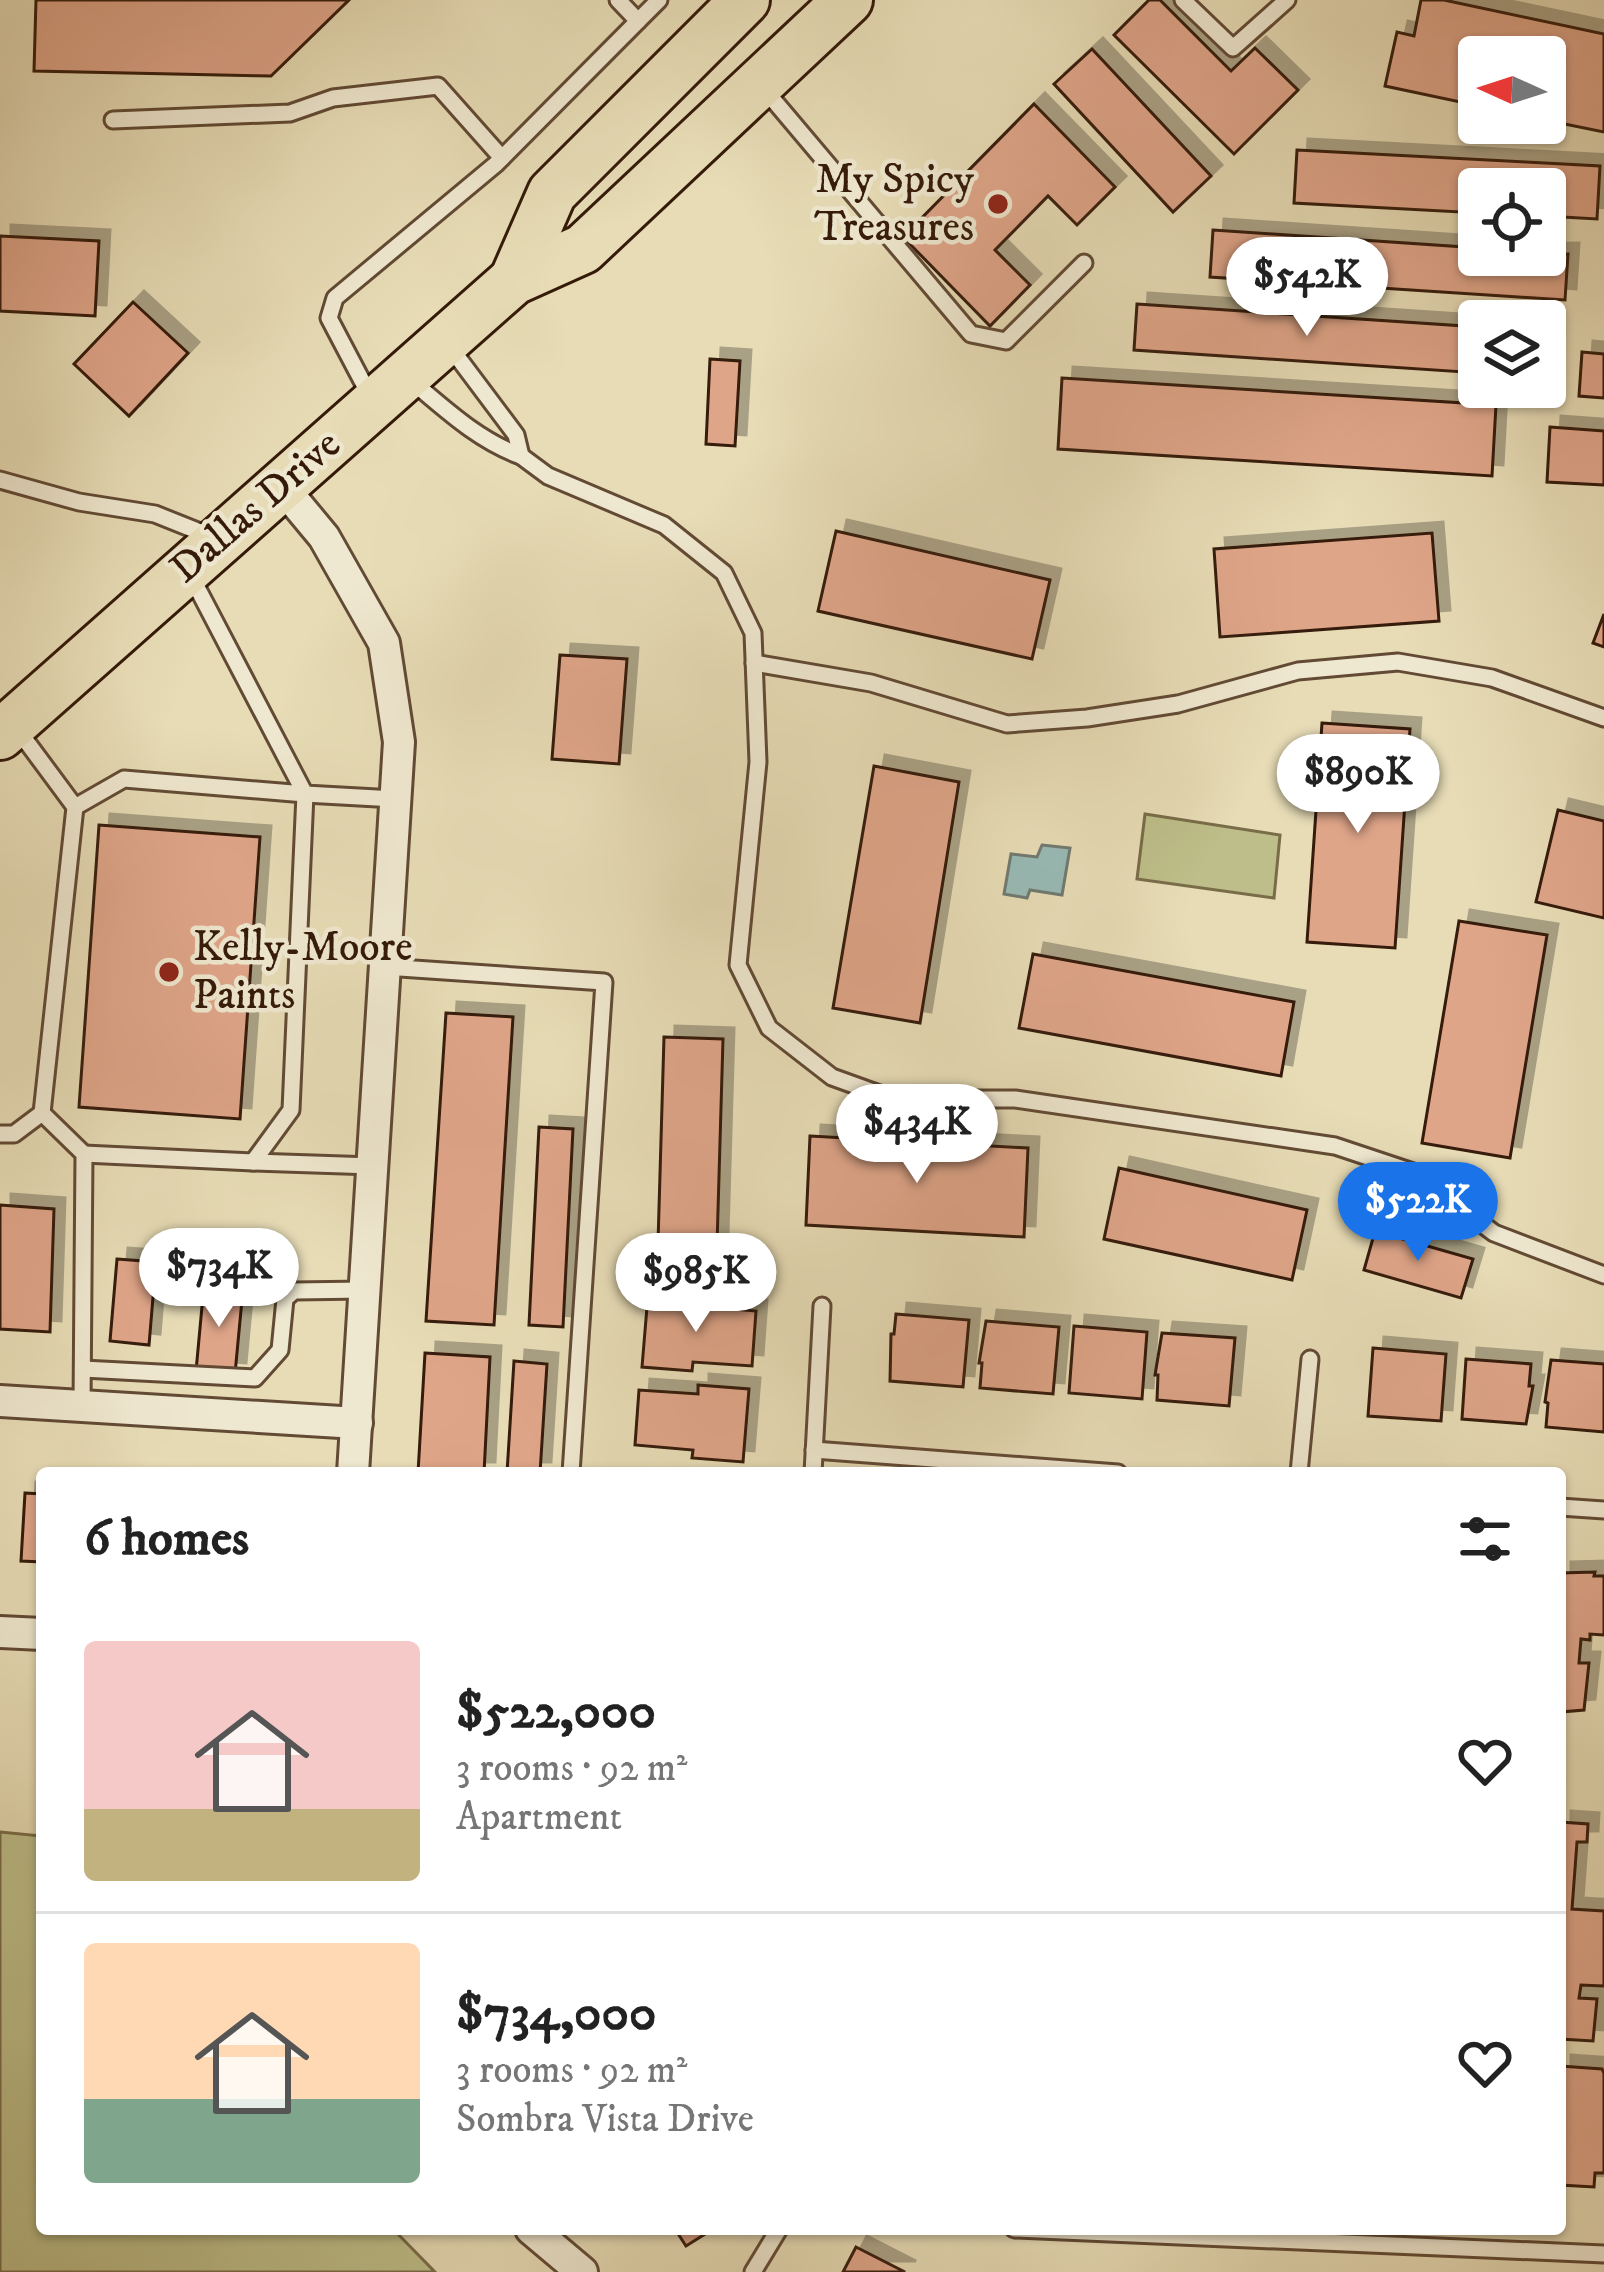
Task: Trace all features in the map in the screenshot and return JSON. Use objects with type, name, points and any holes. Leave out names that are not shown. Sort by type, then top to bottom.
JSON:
[{"type":"main road","name":"Dallas Drive","points":[[514,280],[551,194],[745,0]]},
{"type":"main road","name":"Dallas Drive","points":[[6,730],[514,280],[583,249],[759,83],[829,6]]},
{"type":"street","points":[[280,484],[325,537],[384,643],[399,742],[353,1467]]},
{"type":"street","points":[[0,1400],[357,1423]]},
{"type":"street","points":[[0,1632],[36,1634]]},
{"type":"street","points":[[538,2235],[582,2272]]},
{"type":"lane","points":[[618,0],[638,21]]},
{"type":"lane","points":[[659,0],[502,158],[335,298],[329,318],[390,390],[521,456],[548,476],[664,525],[724,573],[753,632],[758,762],[739,965],[769,1028],[832,1077],[893,1099],[1015,1099],[1335,1146],[1413,1172],[1494,1233],[1604,1275]]},
{"type":"lane","points":[[1183,0],[1233,48],[1287,0]]},
{"type":"lane","points":[[759,83],[971,334],[1006,340],[1084,263]]},
{"type":"lane","points":[[113,120],[290,113],[333,98],[438,86],[502,158]]},
{"type":"lane","points":[[445,341],[516,435],[521,456]]},
{"type":"lane","points":[[0,480],[80,502],[155,514],[203,553],[305,794],[291,1109],[253,1162]]},
{"type":"lane","points":[[754,663],[871,683],[1007,724],[1178,704],[1298,671],[1398,662],[1492,678],[1604,718]]},
{"type":"lane","points":[[0,1134],[14,1134],[42,1113],[75,807],[6,730]]},
{"type":"lane","points":[[75,807],[124,779],[395,799]]},
{"type":"lane","points":[[385,967],[604,982],[571,1467]]},
{"type":"lane","points":[[42,1113],[84,1154],[373,1166]]},
{"type":"lane","points":[[82,1406],[84,1154]]},
{"type":"lane","points":[[82,1370],[254,1378],[280,1350],[285,1299],[295,1291],[365,1290]]},
{"type":"lane","points":[[813,1467],[822,1306]]},
{"type":"lane","points":[[1299,1467],[1310,1359]]},
{"type":"lane","points":[[814,1450],[1039,1467]]},
{"type":"lane","points":[[1566,1507],[1604,1510]]},
{"type":"lane","points":[[753,2272],[775,2235]]},
{"type":"lane","points":[[1270,2235],[1604,2254]]},
{"type":"green space","points":[[1145,814],[1280,835],[1274,898],[1137,879]]},
{"type":"green space","points":[[0,1832],[36,1835],[36,2235],[399,2235],[435,2272],[0,2272]]},
{"type":"water","points":[[1042,845],[1070,848],[1062,895],[1030,890],[1027,898],[1004,894],[1011,854],[1037,857]]},
{"type":"building","points":[[36,0],[349,0],[271,76],[34,71]]},
{"type":"building","points":[[1149,0],[1160,0],[1231,71],[1255,48],[1298,90],[1234,154],[1114,35]]},
{"type":"building","points":[[1421,0],[1444,0],[1604,34],[1604,132],[1566,124],[1566,36],[1458,36],[1458,102],[1385,86],[1397,32],[1414,36]]},
{"type":"building","points":[[1092,49],[1211,176],[1173,212],[1054,84]]},
{"type":"building","points":[[1034,104],[1115,187],[1077,225],[1048,196],[995,250],[1030,285],[990,326],[903,237]]},
{"type":"building","points":[[1297,150],[1600,166],[1597,219],[1566,217],[1566,168],[1458,168],[1458,212],[1294,203]]},
{"type":"building","points":[[1213,230],[1458,247],[1458,276],[1566,276],[1568,254],[1565,300],[1210,277]]},
{"type":"building","points":[[0,236],[99,241],[95,316],[0,311]]},
{"type":"building","points":[[133,302],[188,353],[129,416],[74,364]]},
{"type":"building","points":[[1137,304],[1458,326],[1458,372],[1134,350]]},
{"type":"building","points":[[1582,352],[1604,354],[1604,398],[1579,396]]},
{"type":"building","points":[[710,359],[740,361],[735,446],[706,444]]},
{"type":"building","points":[[1062,378],[1496,408],[1492,476],[1058,449]]},
{"type":"building","points":[[1550,427],[1604,431],[1604,485],[1547,482]]},
{"type":"building","points":[[836,531],[1050,580],[1032,659],[818,611]]},
{"type":"building","points":[[1432,533],[1439,621],[1220,637],[1214,549]]},
{"type":"building","points":[[1604,614],[1604,647],[1593,643]]},
{"type":"building","points":[[560,655],[627,659],[619,764],[552,759]]},
{"type":"building","points":[[1322,723],[1410,729],[1395,948],[1307,942]]},
{"type":"building","points":[[874,766],[959,782],[920,1023],[833,1008]]},
{"type":"building","points":[[1558,810],[1604,821],[1604,918],[1536,902]]},
{"type":"building","name":"Kelly-Moore Paints","points":[[99,825],[260,837],[240,1119],[79,1107]]},
{"type":"building","points":[[1459,921],[1547,935],[1510,1158],[1422,1143]]},
{"type":"building","points":[[1033,954],[1294,1002],[1281,1076],[1019,1028]]},
{"type":"building","points":[[446,1013],[513,1017],[494,1325],[426,1321]]},
{"type":"building","points":[[664,1037],[723,1039],[717,1245],[658,1243]]},
{"type":"building","points":[[539,1127],[573,1129],[563,1327],[529,1325]]},
{"type":"building","points":[[810,1136],[1028,1148],[1024,1237],[806,1225]]},
{"type":"building","points":[[1119,1168],[1307,1210],[1292,1280],[1104,1239]]},
{"type":"building","points":[[0,1205],[54,1209],[50,1332],[0,1329]]},
{"type":"building","points":[[1375,1231],[1473,1259],[1461,1298],[1364,1270]]},
{"type":"building","points":[[117,1259],[156,1262],[149,1345],[110,1341]]},
{"type":"building","points":[[204,1285],[243,1289],[235,1374],[196,1371]]},
{"type":"building","points":[[648,1295],[698,1299],[697,1306],[756,1311],[752,1366],[693,1362],[692,1371],[642,1367]]},
{"type":"building","points":[[896,1314],[969,1320],[963,1387],[890,1381]]},
{"type":"building","points":[[986,1321],[1059,1327],[1053,1394],[980,1388]]},
{"type":"building","points":[[1074,1326],[1147,1332],[1142,1399],[1069,1393]]},
{"type":"building","points":[[1162,1333],[1235,1338],[1229,1406],[1157,1400],[1155,1375]]},
{"type":"building","points":[[1373,1348],[1446,1354],[1441,1421],[1368,1416]]},
{"type":"building","points":[[425,1353],[490,1357],[484,1467],[418,1467]]},
{"type":"building","points":[[1466,1359],[1531,1364],[1529,1386],[1533,1386],[1526,1424],[1462,1419]]},
{"type":"building","points":[[1551,1360],[1604,1364],[1604,1432],[1546,1427]]},
{"type":"building","points":[[514,1361],[547,1364],[540,1467],[507,1467]]},
{"type":"building","points":[[698,1385],[749,1389],[743,1462],[692,1458],[693,1450],[635,1445],[639,1390],[698,1394]]},
{"type":"building","points":[[25,1493],[36,1494],[36,1562],[21,1561]]},
{"type":"building","points":[[1566,1573],[1604,1576],[1604,1635],[1581,1639],[1579,1663],[1589,1663],[1584,1710],[1566,1712]]},
{"type":"building","points":[[1566,1822],[1588,1824],[1587,1842],[1577,1842],[1572,1909],[1604,1911],[1604,1986],[1581,1985],[1579,1998],[1597,1999],[1593,2041],[1566,2039]]},
{"type":"building","points":[[1566,2066],[1602,2069],[1604,2073],[1604,2173],[1595,2173],[1594,2187],[1566,2185]]},
{"type":"building","points":[[679,2235],[704,2235],[686,2246]]},
{"type":"building","points":[[856,2247],[905,2272],[843,2272]]},
{"type":"place","name":"My Spicy Treasures","points":[[998,204]]},
{"type":"place","name":"Kelly-Moore Paints","points":[[169,972]]}]
